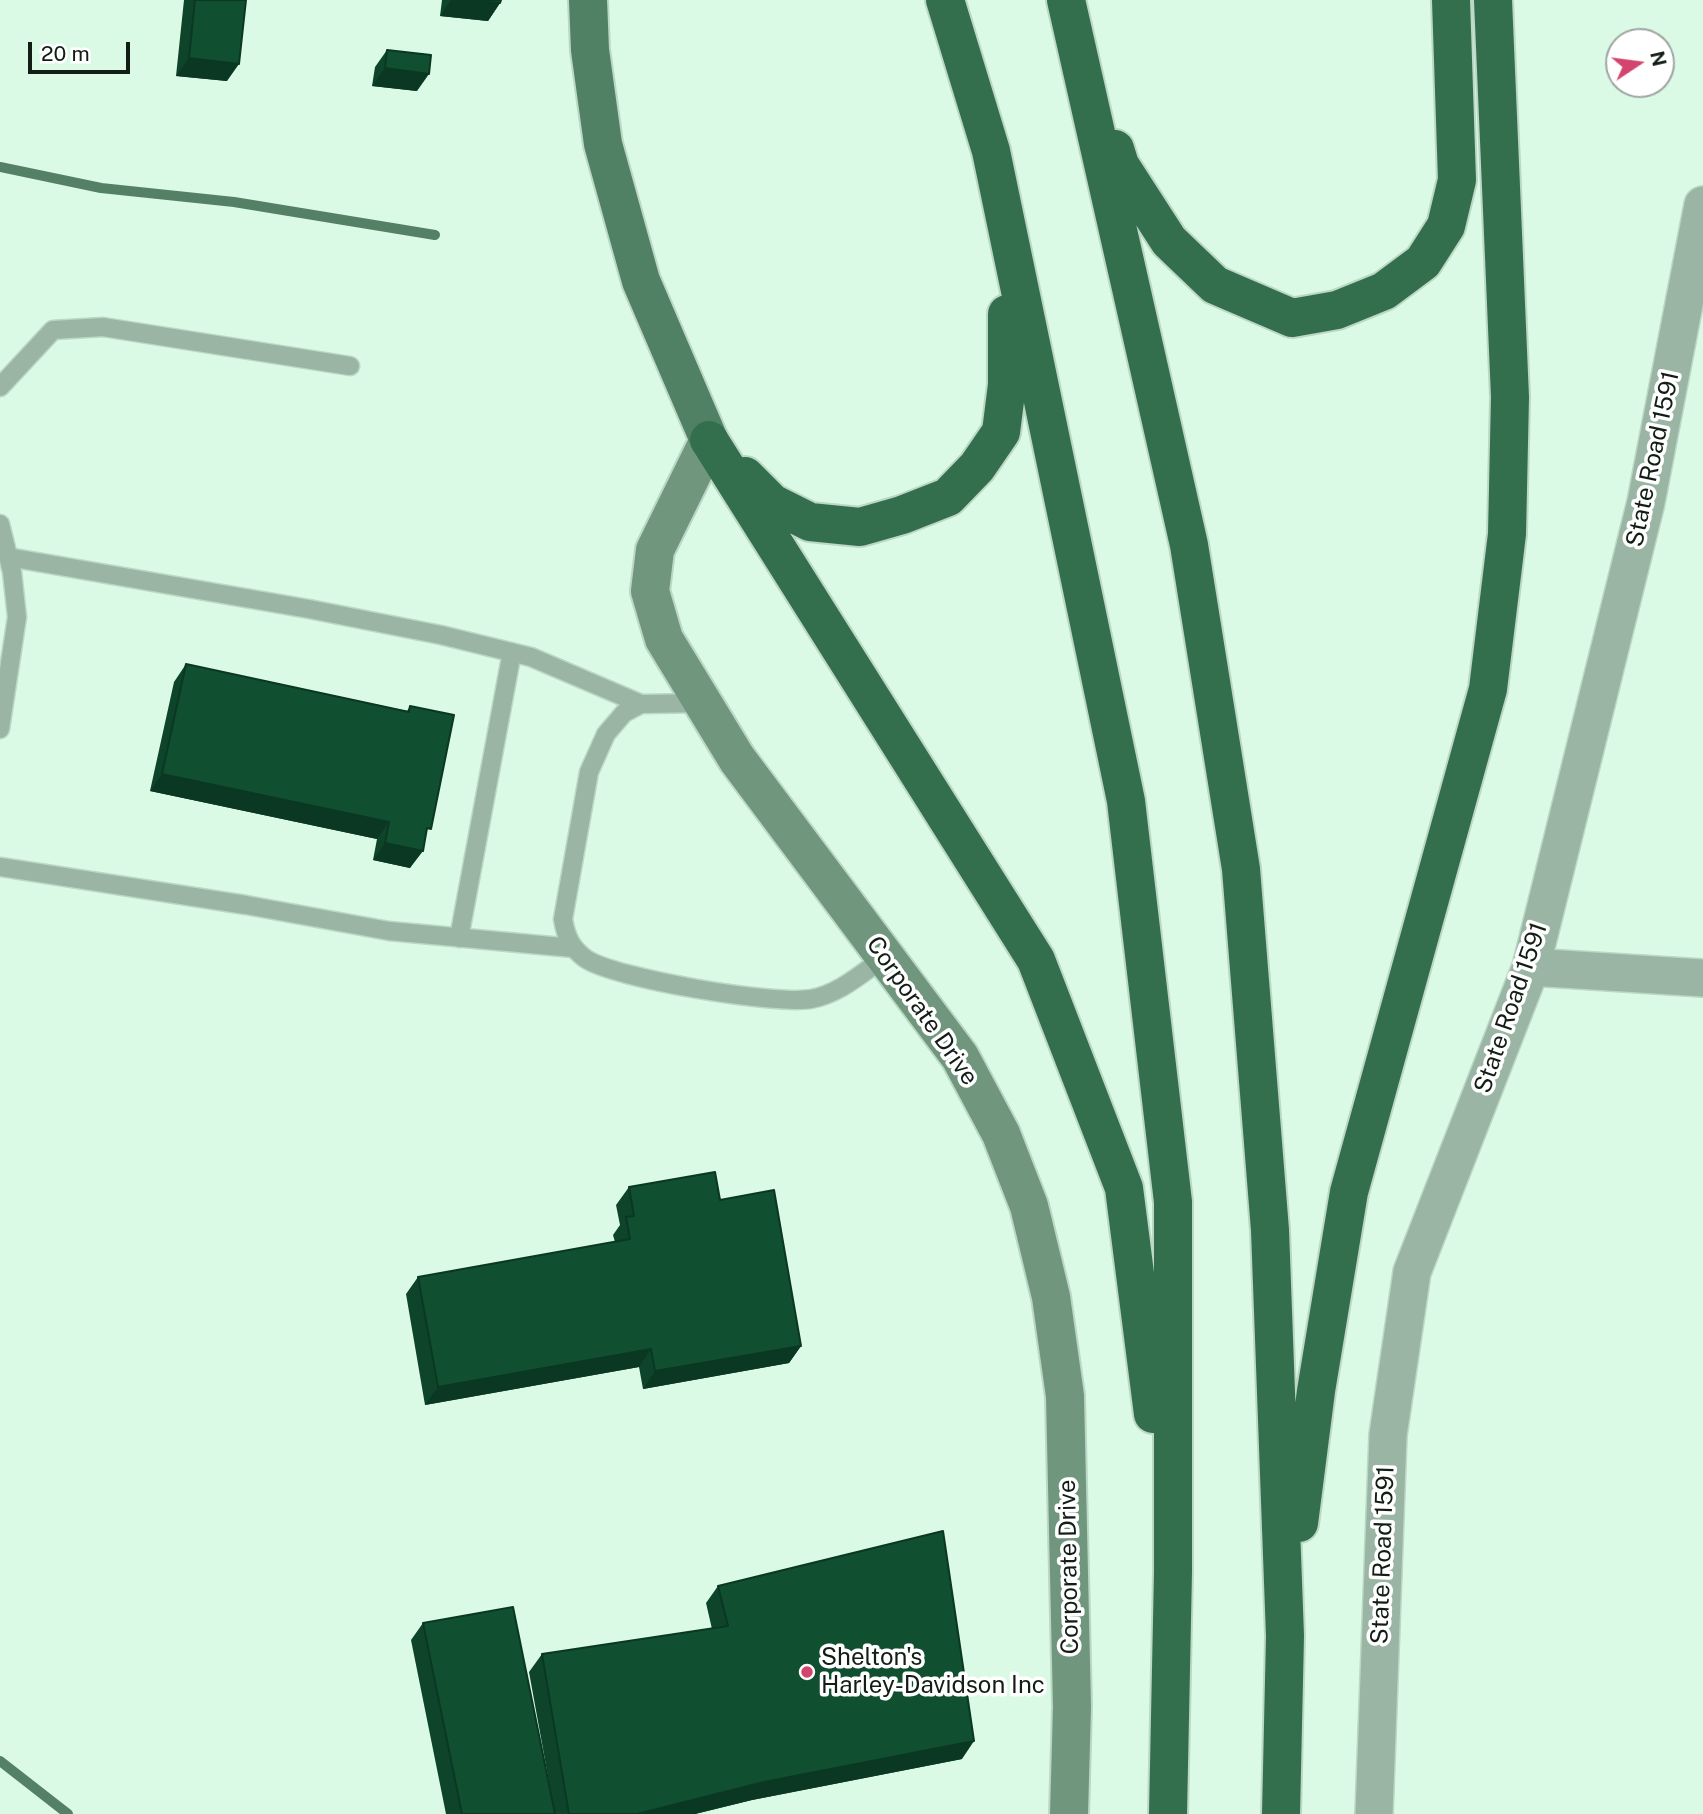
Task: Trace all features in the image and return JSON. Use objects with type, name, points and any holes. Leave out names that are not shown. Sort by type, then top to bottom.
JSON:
[{"type":"highway","points":[[945,0],[990,151],[1126,801],[1173,1202],[1173,1572],[1168,1814]]},
{"type":"highway","points":[[1070,10],[1120,165],[1169,241],[1215,285],[1292,318],[1337,310],[1384,290],[1423,262],[1446,226],[1457,180],[1451,0]]},
{"type":"highway","points":[[1285,1636],[1316,1391],[1349,1192],[1488,689],[1507,534],[1510,397],[1493,0]]},
{"type":"highway","points":[[1070,10],[1189,545],[1241,869],[1270,1230],[1285,1636],[1281,1814]]},
{"type":"highway","points":[[709,440],[772,503],[810,522],[860,527],[902,516],[948,497],[977,467],[1001,432],[1007,385],[1008,328],[990,151]]},
{"type":"highway","points":[[709,440],[1036,960],[1124,1188],[1173,1572]]},
{"type":"main road","points":[[588,0],[590,50],[603,144],[641,281],[709,440]]},
{"type":"street","name":"State Road 1591","points":[[1374,1814],[1388,1435],[1412,1272],[1531,967],[1646,502],[1703,205]]},
{"type":"street","name":"Corporate Drive","points":[[709,440],[655,550],[650,591],[664,639],[737,759],[960,1057],[1001,1135],[1029,1206],[1051,1297],[1065,1396],[1072,1707],[1069,1814]]},
{"type":"street","points":[[1531,967],[1703,978]]},
{"type":"lane","points":[[0,387],[52,330],[103,327],[350,366]]},
{"type":"lane","points":[[0,524],[17,617],[0,729]]},
{"type":"lane","points":[[8,558],[441,635],[531,657],[640,704]]},
{"type":"lane","points":[[459,938],[512,652]]},
{"type":"lane","points":[[704,703],[640,704],[624,713],[606,734],[589,772],[563,919],[566,936],[573,948],[587,960],[649,980],[786,1000],[810,999],[830,994],[885,957]]},
{"type":"lane","points":[[0,867],[246,905],[389,931],[573,948]]},
{"type":"building","points":[[195,0],[246,0],[239,64],[189,58]]},
{"type":"building","points":[[469,0],[501,0],[500,3]]},
{"type":"building","points":[[387,50],[431,55],[429,74],[385,68]]},
{"type":"building","points":[[186,664],[409,712],[410,706],[454,715],[431,829],[427,828],[423,851],[385,843],[389,822],[162,774]]},
{"type":"building","points":[[715,1172],[720,1200],[774,1190],[801,1346],[655,1371],[651,1349],[438,1387],[418,1277],[630,1239],[626,1217],[634,1216],[629,1187]]},
{"type":"building","points":[[943,1531],[974,1741],[764,1782],[637,1814],[569,1814],[542,1654],[728,1626],[718,1586]]},
{"type":"building","points":[[513,1607],[555,1814],[462,1814],[423,1623]]},
{"type":"waterway","points":[[0,167],[101,188],[234,202],[435,235]]},
{"type":"waterway","points":[[0,1761],[68,1814]]},
{"type":"place","name":"Shelton's Harley-Davidson Inc","points":[[807,1672]]}]
